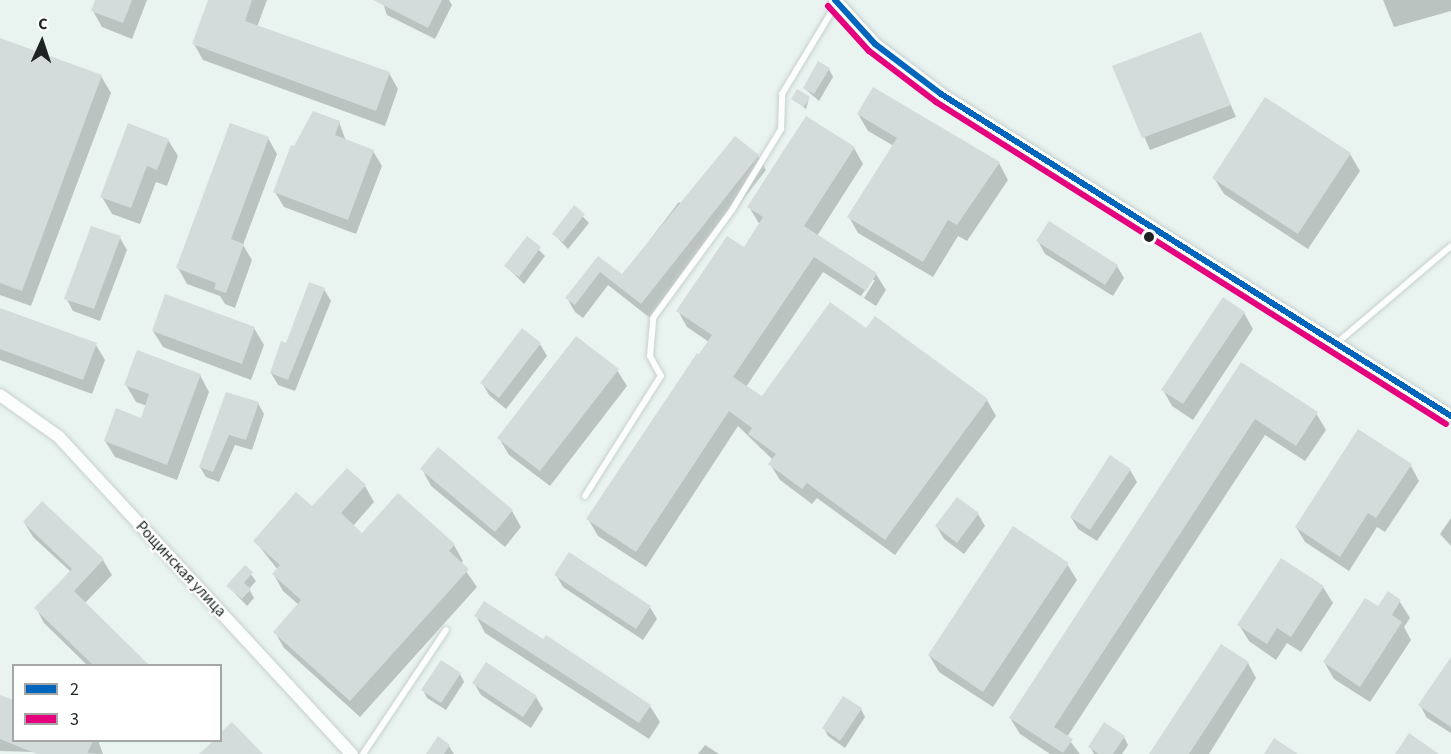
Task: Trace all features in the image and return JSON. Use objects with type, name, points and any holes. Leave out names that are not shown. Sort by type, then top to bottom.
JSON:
[{"type":"street","points":[[836,1],[875,44],[941,94],[1338,342],[1451,416]]},
{"type":"street","name":"Рощинская улица","points":[[0,395],[59,437],[352,754]]},
{"type":"lane","points":[[585,496],[661,376],[650,356],[653,318],[732,210],[781,129],[782,94],[836,1]]},
{"type":"lane","points":[[1338,342],[1451,246]]},
{"type":"lane","points":[[363,754],[446,630]]},
{"type":"building","points":[[95,0],[132,0],[123,23],[91,11]]},
{"type":"building","points":[[208,0],[252,0],[245,21],[390,72],[376,111],[192,44]]},
{"type":"building","points":[[373,0],[442,0],[428,28]]},
{"type":"building","points":[[1201,32],[1231,105],[1142,138],[1112,66]]},
{"type":"building","points":[[0,38],[102,75],[22,291],[0,283]]},
{"type":"building","points":[[818,61],[830,68],[814,94],[803,88]]},
{"type":"building","points":[[873,87],[1000,162],[957,225],[948,220],[923,262],[847,217],[897,138],[857,114]]},
{"type":"building","points":[[797,89],[810,97],[804,107],[791,99]]},
{"type":"building","points":[[1265,97],[1351,153],[1298,234],[1212,178]]},
{"type":"building","points":[[313,111],[340,121],[335,135],[374,150],[348,220],[273,192],[291,145],[294,146]]},
{"type":"building","points":[[806,116],[855,147],[804,226],[877,273],[866,291],[814,257],[733,377],[762,396],[830,302],[866,328],[875,316],[988,399],[885,540],[807,483],[802,489],[768,464],[776,454],[748,434],[752,428],[729,411],[636,552],[586,519],[697,353],[699,354],[712,335],[676,311],[727,236],[744,247],[763,217],[747,207]]},
{"type":"building","points":[[128,123],[169,139],[157,170],[147,166],[131,208],[100,197]]},
{"type":"building","points":[[230,123],[269,137],[231,239],[244,244],[226,293],[214,289],[216,283],[176,268]]},
{"type":"building","points":[[735,136],[759,155],[641,304],[600,272],[575,305],[565,298],[598,256],[622,274]]},
{"type":"building","points":[[574,205],[585,214],[563,242],[552,234]]},
{"type":"building","points":[[1049,221],[1118,265],[1105,285],[1036,241]]},
{"type":"building","points":[[91,226],[121,236],[94,309],[64,299]]},
{"type":"building","points":[[527,236],[541,247],[519,277],[504,266]]},
{"type":"building","points":[[309,282],[325,288],[288,380],[270,373],[281,341],[286,343]]},
{"type":"building","points":[[165,294],[255,327],[242,364],[152,331]]},
{"type":"building","points":[[1223,297],[1245,312],[1183,404],[1161,390]]},
{"type":"building","points":[[0,308],[97,343],[83,380],[0,349]]},
{"type":"building","points":[[522,328],[541,343],[499,398],[480,383]]},
{"type":"building","points":[[576,336],[619,369],[540,471],[497,438]]},
{"type":"building","points":[[137,350],[201,374],[167,465],[104,441],[116,408],[141,418],[149,394],[124,385]]},
{"type":"building","points":[[1241,362],[1318,412],[1296,446],[1255,419],[1054,727],[1073,739],[1063,753],[1009,718]]},
{"type":"building","points":[[226,392],[259,402],[246,440],[229,435],[213,472],[199,467]]},
{"type":"building","points":[[1358,429],[1412,464],[1376,518],[1368,513],[1340,557],[1295,527]]},
{"type":"building","points":[[438,447],[513,510],[495,532],[420,469]]},
{"type":"building","points":[[1110,455],[1131,469],[1090,530],[1070,517]]},
{"type":"building","points":[[347,468],[366,485],[341,513],[362,533],[398,493],[455,544],[449,551],[469,569],[350,701],[273,632],[301,600],[272,574],[280,565],[253,541],[296,492],[312,506]]},
{"type":"building","points":[[957,497],[979,513],[957,543],[935,526]]},
{"type":"building","points":[[42,501],[104,559],[74,591],[148,664],[92,664],[34,608],[72,569],[23,522]]},
{"type":"building","points":[[1013,526],[1069,563],[983,692],[928,655]]},
{"type":"building","points":[[569,552],[651,606],[636,629],[554,575]]},
{"type":"building","points":[[1281,558],[1324,586],[1291,637],[1277,628],[1267,644],[1237,625]]},
{"type":"building","points":[[245,565],[253,572],[244,583],[251,589],[242,599],[226,586]]},
{"type":"building","points":[[1388,591],[1401,600],[1392,615],[1402,622],[1360,687],[1323,662],[1365,598],[1378,606]]},
{"type":"building","points":[[484,601],[543,639],[546,635],[651,705],[639,723],[474,616]]},
{"type":"building","points":[[1221,644],[1249,662],[1189,754],[1149,754]]},
{"type":"building","points":[[1451,657],[1451,727],[1418,705]]},
{"type":"building","points":[[441,660],[461,673],[441,703],[421,690]]},
{"type":"building","points":[[486,662],[537,696],[523,717],[472,683]]},
{"type":"building","points":[[0,695],[12,699],[12,742],[93,742],[87,754],[37,754],[0,739]]},
{"type":"building","points":[[843,696],[862,708],[840,741],[822,728]]},
{"type":"building","points":[[232,722],[263,754],[199,754],[212,742],[222,742],[222,731]]},
{"type":"building","points":[[1104,722],[1125,736],[1113,754],[1099,754],[1088,747]]},
{"type":"building","points":[[1409,733],[1439,754],[1395,754]]},
{"type":"building","points":[[438,736],[450,745],[444,754],[426,754]]},
{"type":"building","points":[[1274,738],[1298,754],[1264,754]]},
{"type":"transit line","name":"2","points":[[835,0],[875,44],[941,94],[1451,416]]},
{"type":"transit line","name":"3","points":[[828,6],[869,51],[936,102],[1446,424]]}]
